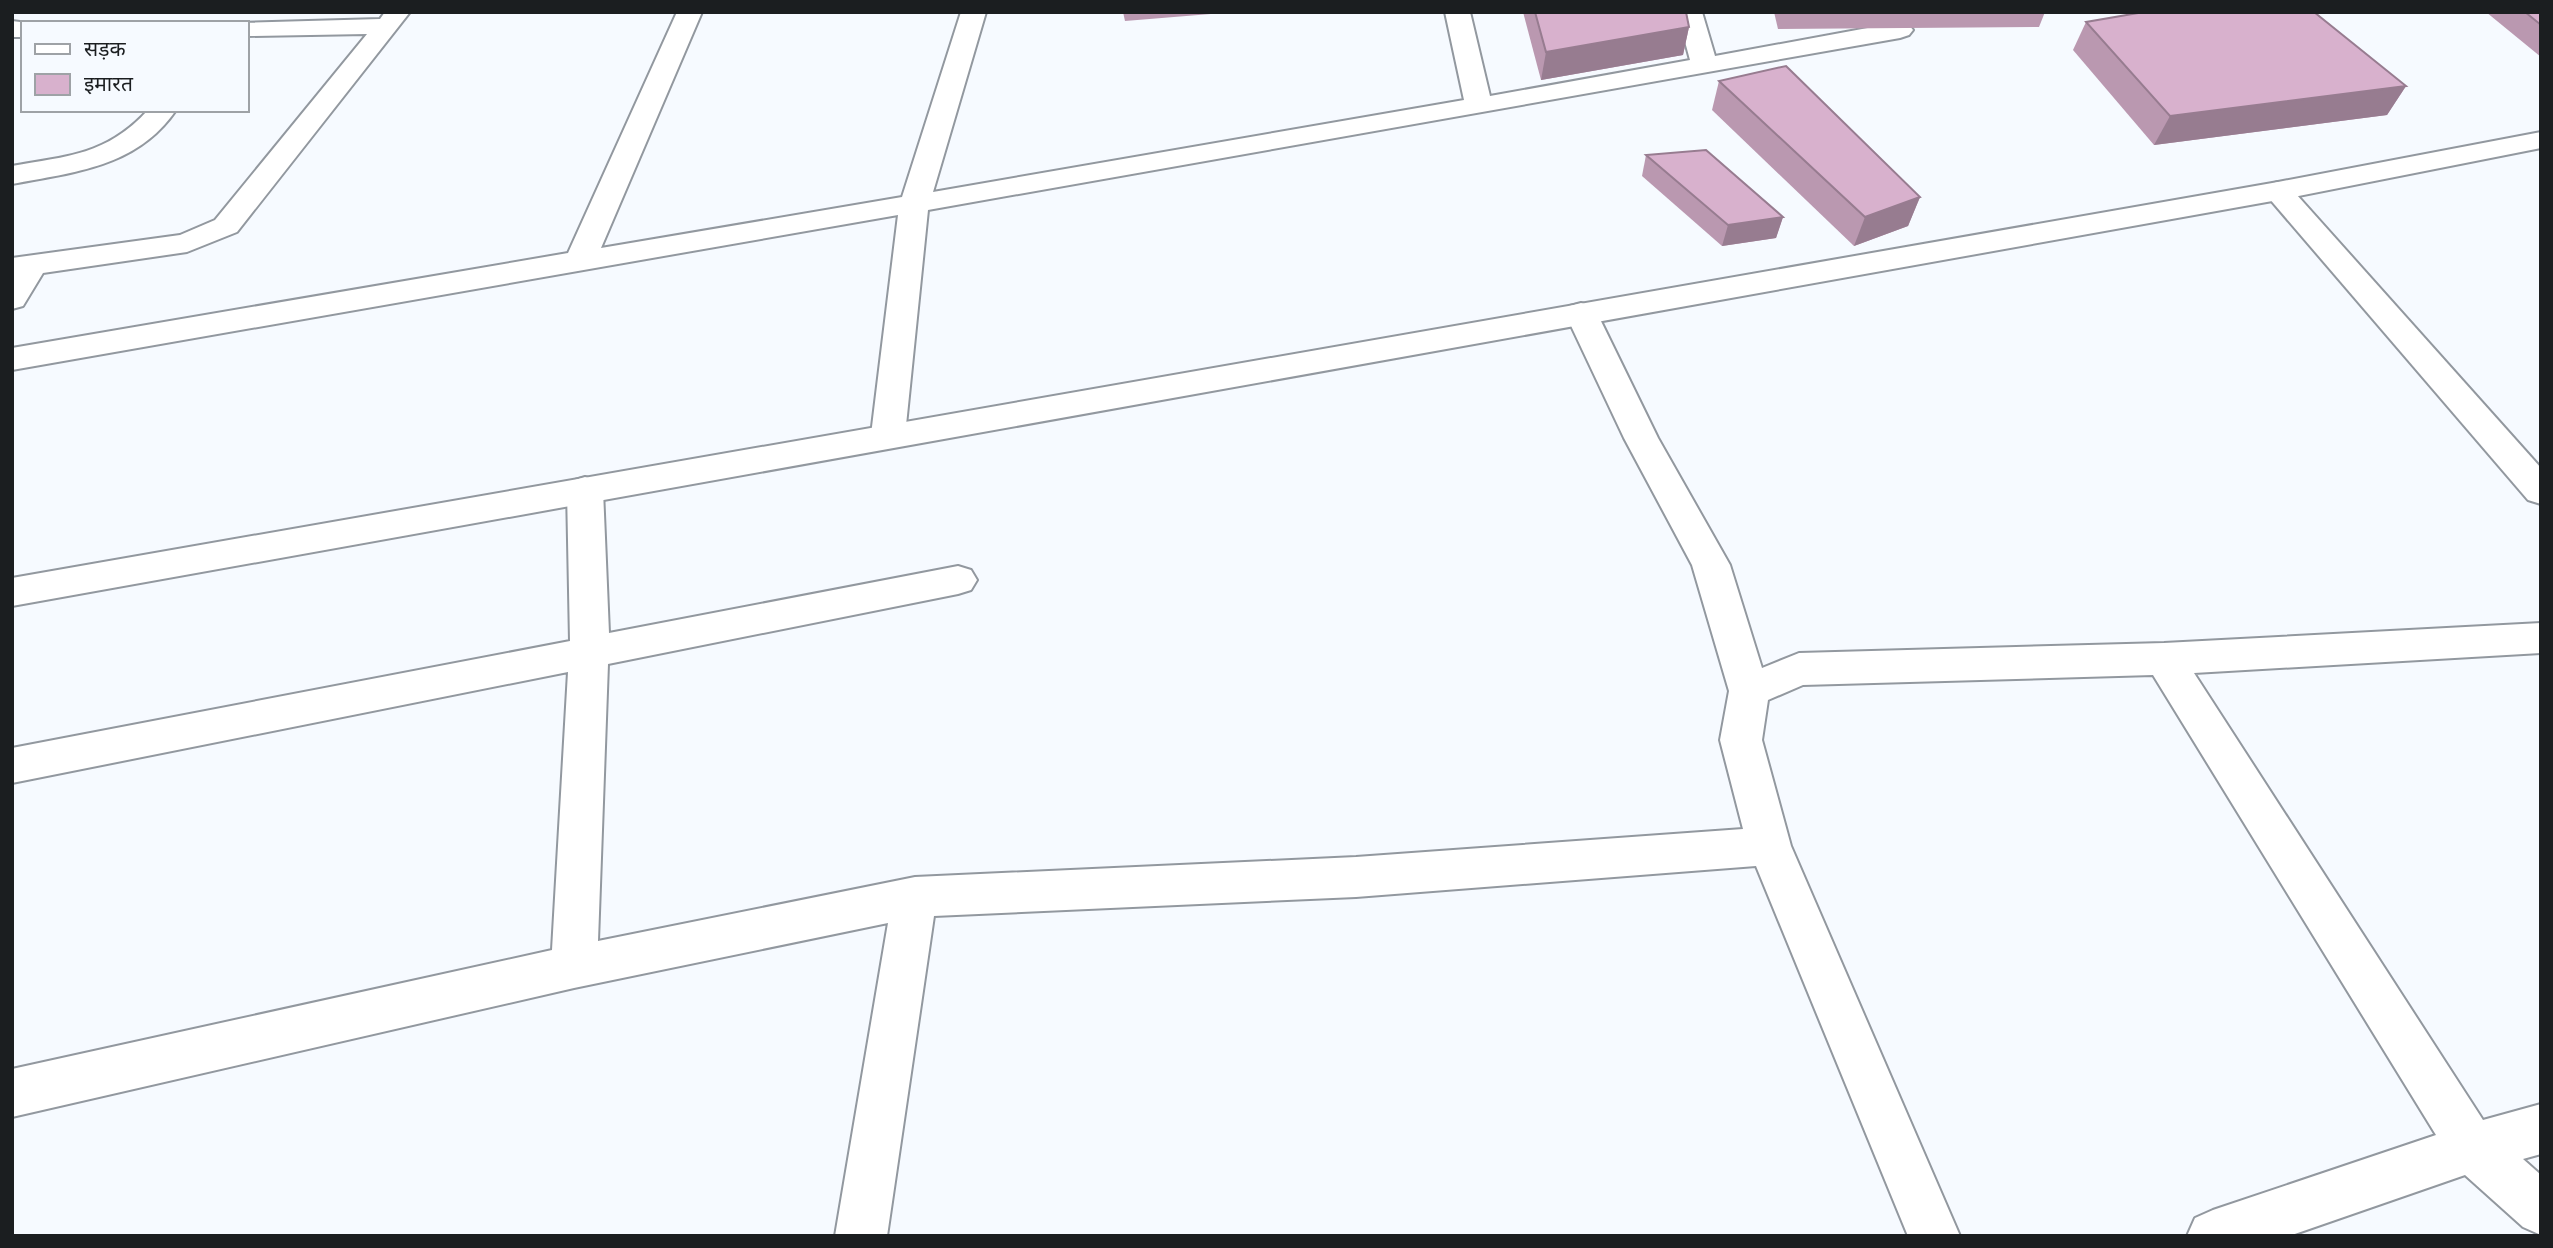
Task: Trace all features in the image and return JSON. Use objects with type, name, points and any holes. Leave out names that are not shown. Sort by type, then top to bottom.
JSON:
[{"type":"street","points":[[581,258],[690,12]]},
{"type":"street","points":[[888,435],[914,205],[974,12]]},
{"type":"street","points":[[1457,12],[1479,105]]},
{"type":"street","points":[[1689,12],[1704,66]]},
{"type":"street","points":[[248,28],[392,19]]},
{"type":"street","points":[[12,299],[23,266],[187,243],[226,226],[392,19]]},
{"type":"street","points":[[12,359],[581,258],[914,205],[1900,30]]},
{"type":"street","points":[[12,175],[97,158],[120,149],[136,138],[161,112]]},
{"type":"street","points":[[12,592],[2278,191],[2541,140]]},
{"type":"street","points":[[2278,191],[2541,491]]},
{"type":"street","points":[[1581,313],[1641,438],[1711,565],[1749,691],[1741,740],[1769,846],[1934,1236]]},
{"type":"street","points":[[575,967],[588,652],[585,489]]},
{"type":"street","points":[[12,766],[958,580]]},
{"type":"street","points":[[1749,691],[1799,669],[2164,659],[2541,638]]},
{"type":"street","points":[[2164,659],[2472,1148],[2541,1209]]},
{"type":"street","points":[[12,1093],[575,967],[915,897],[1356,877],[1769,846]]},
{"type":"street","points":[[861,1236],[915,897]]},
{"type":"street","points":[[2213,1236],[2472,1148],[2541,1129]]},
{"type":"building","points":[[1535,12],[1686,12],[1689,27],[1546,52]]},
{"type":"building","points":[[2144,12],[2314,12],[2406,86],[2170,116],[2086,22]]},
{"type":"building","points":[[2525,12],[2541,12],[2541,25]]},
{"type":"building","points":[[1786,66],[1920,197],[1865,217],[1719,81]]},
{"type":"building","points":[[1706,150],[1783,217],[1728,225],[1646,155]]}]
